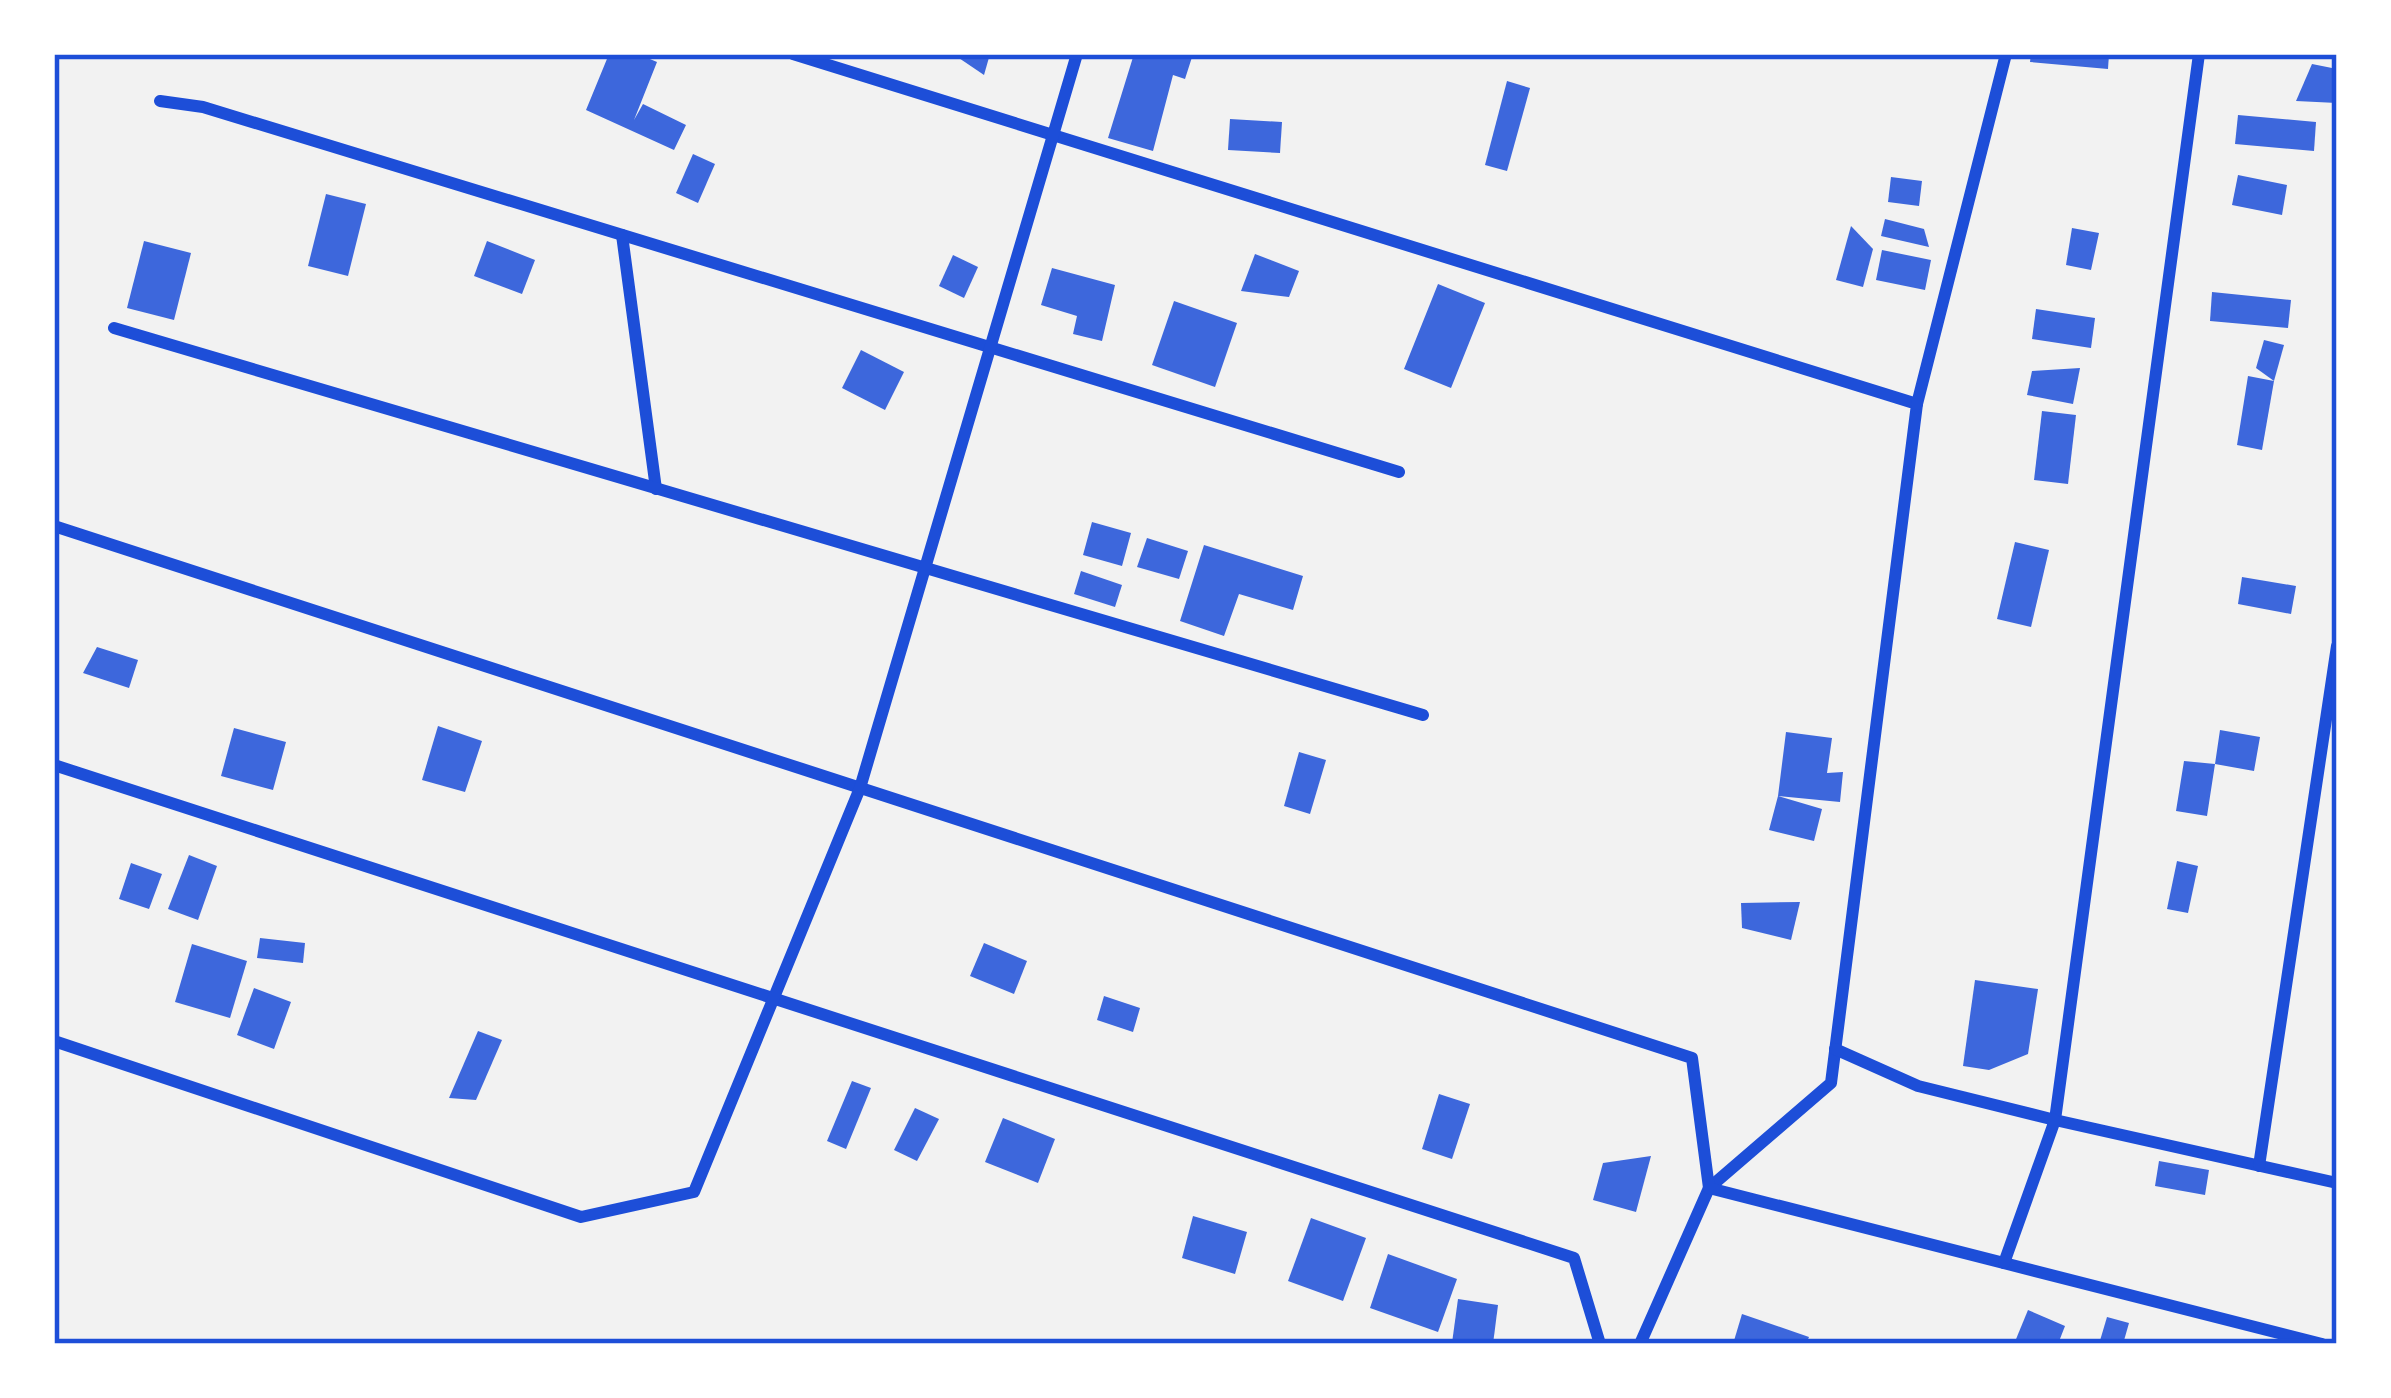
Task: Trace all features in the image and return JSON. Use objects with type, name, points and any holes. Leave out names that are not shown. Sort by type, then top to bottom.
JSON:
[{"type":"street","points":[[793,54],[1917,404]]},
{"type":"street","points":[[54,1041],[581,1216],[694,1192],[860,788],[1077,54]]},
{"type":"street","points":[[1640,1344],[1709,1188],[1831,1083],[1917,404],[2006,54]]},
{"type":"street","points":[[2004,1263],[2055,1120],[2199,54]]},
{"type":"street","points":[[160,101],[202,107],[1400,472]]},
{"type":"street","points":[[622,235],[656,489]]},
{"type":"street","points":[[114,328],[1423,716]]},
{"type":"street","points":[[54,526],[1692,1058],[1709,1188]]},
{"type":"street","points":[[2259,1166],[2337,646]]},
{"type":"street","points":[[54,765],[1574,1258],[1600,1344]]},
{"type":"street","points":[[1835,1049],[1918,1086],[2337,1183]]},
{"type":"street","points":[[1709,1188],[2322,1344]]},
{"type":"building","points":[[609,54],[638,54],[657,62],[634,120],[643,104],[686,125],[674,150],[586,110]]},
{"type":"building","points":[[953,54],[990,54],[984,75]]},
{"type":"building","points":[[1134,54],[1193,54],[1185,79],[1173,75],[1153,151],[1108,138]]},
{"type":"building","points":[[2031,54],[2109,54],[2108,69],[2030,62]]},
{"type":"building","points":[[2312,64],[2337,69],[2337,103],[2296,101]]},
{"type":"building","points":[[1507,81],[1530,88],[1507,171],[1485,165]]},
{"type":"building","points":[[2238,115],[2316,122],[2314,151],[2235,144]]},
{"type":"building","points":[[1230,119],[1282,122],[1280,153],[1228,150]]},
{"type":"building","points":[[693,154],[715,164],[698,203],[676,193]]},
{"type":"building","points":[[2238,175],[2287,185],[2282,215],[2232,205]]},
{"type":"building","points":[[1891,177],[1922,181],[1919,206],[1888,202]]},
{"type":"building","points":[[326,194],[366,204],[348,276],[308,266]]},
{"type":"building","points":[[1885,219],[1924,229],[1929,247],[1881,236]]},
{"type":"building","points":[[1851,226],[1873,249],[1863,287],[1836,280]]},
{"type":"building","points":[[2072,228],[2099,233],[2091,270],[2066,265]]},
{"type":"building","points":[[144,241],[191,253],[174,320],[127,308]]},
{"type":"building","points":[[487,241],[535,260],[522,294],[474,276]]},
{"type":"building","points":[[1882,250],[1931,260],[1925,290],[1876,280]]},
{"type":"building","points":[[1255,254],[1299,271],[1289,297],[1241,291]]},
{"type":"building","points":[[953,255],[978,267],[964,298],[939,286]]},
{"type":"building","points":[[1052,268],[1115,285],[1102,341],[1073,334],[1077,316],[1041,305]]},
{"type":"building","points":[[1438,284],[1485,303],[1451,388],[1404,369]]},
{"type":"building","points":[[2212,292],[2291,300],[2288,328],[2210,321]]},
{"type":"building","points":[[1174,301],[1237,323],[1215,387],[1152,365]]},
{"type":"building","points":[[2036,309],[2095,318],[2091,348],[2032,339]]},
{"type":"building","points":[[2264,340],[2284,345],[2274,381],[2256,368]]},
{"type":"building","points":[[861,350],[904,372],[885,410],[842,388]]},
{"type":"building","points":[[2080,368],[2073,404],[2027,395],[2032,371]]},
{"type":"building","points":[[2248,376],[2274,381],[2262,450],[2237,445]]},
{"type":"building","points":[[2042,411],[2076,415],[2068,484],[2034,480]]},
{"type":"building","points":[[1092,522],[1131,533],[1122,566],[1083,555]]},
{"type":"building","points":[[1147,538],[1188,551],[1179,579],[1137,567]]},
{"type":"building","points":[[2015,542],[2049,550],[2031,627],[1997,619]]},
{"type":"building","points":[[1204,545],[1303,576],[1293,610],[1239,594],[1224,636],[1180,621]]},
{"type":"building","points":[[1081,571],[1122,585],[1115,607],[1074,594]]},
{"type":"building","points":[[2242,577],[2296,586],[2291,614],[2238,604]]},
{"type":"building","points":[[97,647],[138,660],[129,688],[83,673]]},
{"type":"building","points":[[438,726],[482,741],[465,792],[422,780]]},
{"type":"building","points":[[234,728],[286,742],[273,790],[221,776]]},
{"type":"building","points":[[2220,730],[2260,737],[2254,771],[2215,764]]},
{"type":"building","points":[[1786,732],[1832,738],[1827,773],[1843,772],[1840,802],[1778,796]]},
{"type":"building","points":[[1299,752],[1326,760],[1310,814],[1284,806]]},
{"type":"building","points":[[2184,761],[2215,764],[2207,816],[2176,811]]},
{"type":"building","points":[[1778,796],[1822,809],[1814,841],[1769,830]]},
{"type":"building","points":[[189,855],[217,866],[198,920],[168,909]]},
{"type":"building","points":[[2177,861],[2198,866],[2188,913],[2167,909]]},
{"type":"building","points":[[131,863],[162,874],[149,909],[119,899]]},
{"type":"building","points":[[1800,902],[1791,940],[1742,928],[1741,903]]},
{"type":"building","points":[[260,938],[305,943],[303,963],[257,958]]},
{"type":"building","points":[[984,943],[1027,961],[1014,994],[970,976]]},
{"type":"building","points":[[192,944],[247,961],[230,1018],[175,1002]]},
{"type":"building","points":[[1975,980],[2038,989],[2028,1054],[1989,1070],[1963,1066]]},
{"type":"building","points":[[254,988],[291,1002],[274,1049],[237,1035]]},
{"type":"building","points":[[1104,996],[1140,1008],[1133,1032],[1097,1020]]},
{"type":"building","points":[[478,1031],[502,1040],[476,1100],[449,1098]]},
{"type":"building","points":[[852,1081],[871,1088],[846,1149],[827,1141]]},
{"type":"building","points":[[1439,1094],[1470,1104],[1452,1159],[1422,1149]]},
{"type":"building","points":[[915,1108],[939,1119],[917,1161],[894,1150]]},
{"type":"building","points":[[1003,1118],[1055,1139],[1038,1183],[985,1162]]},
{"type":"building","points":[[1651,1156],[1636,1212],[1593,1200],[1603,1163]]},
{"type":"building","points":[[2159,1161],[2209,1170],[2205,1195],[2155,1186]]},
{"type":"building","points":[[1193,1216],[1247,1232],[1235,1274],[1182,1258]]},
{"type":"building","points":[[1311,1218],[1366,1238],[1343,1301],[1288,1281]]},
{"type":"building","points":[[1388,1254],[1457,1279],[1438,1332],[1370,1308]]},
{"type":"building","points":[[1458,1299],[1498,1305],[1493,1344],[1452,1343]]},
{"type":"building","points":[[2028,1310],[2065,1326],[2058,1344],[2014,1344]]},
{"type":"building","points":[[1742,1314],[1809,1337],[1806,1344],[1733,1344]]},
{"type":"building","points":[[2107,1317],[2129,1323],[2123,1344],[2099,1344]]}]
